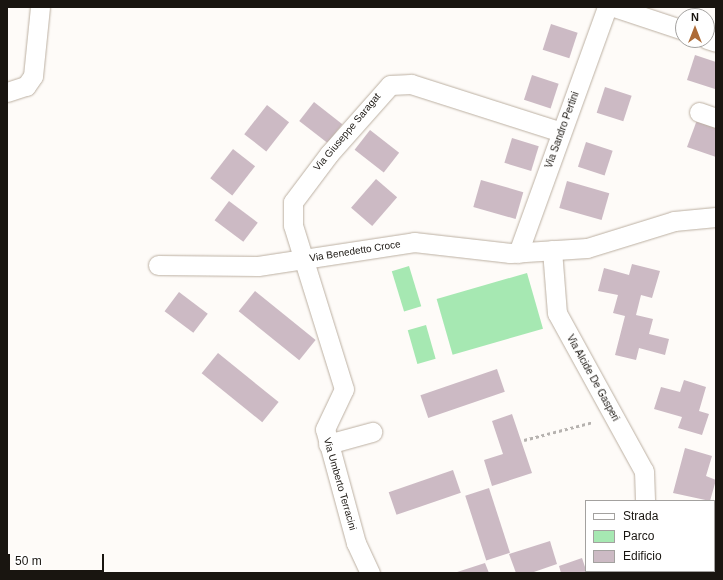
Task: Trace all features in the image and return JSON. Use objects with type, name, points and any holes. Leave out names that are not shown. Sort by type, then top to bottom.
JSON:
[{"type":"street","points":[[7,92],[26,86],[33,76],[40,7]]},
{"type":"street","name":"Via Sandro Pertini","points":[[518,253],[607,7]]},
{"type":"street","points":[[614,7],[675,27]]},
{"type":"street","name":"Via Giuseppe Saragat","points":[[303,259],[292,217],[297,195],[390,85],[411,84],[561,132]]},
{"type":"street","name":"Via Benedetto Croce","points":[[158,265],[258,266],[414,242],[518,253],[588,248],[674,221],[716,217]]},
{"type":"street","name":"Via Alcide De Gasperi","points":[[552,250],[557,313],[644,471],[645,500]]},
{"type":"street","name":"Via Umberto Terracini","points":[[303,259],[344,389],[325,429],[328,444],[356,542],[370,573]]},
{"type":"street","points":[[328,444],[372,432]]},
{"type":"path","points":[[524,440],[593,422]]},
{"type":"green space","points":[[409,266],[421,306],[404,311],[392,271]]},
{"type":"green space","points":[[527,273],[543,329],[453,355],[437,299]]},
{"type":"green space","points":[[426,325],[436,359],[417,364],[408,330]]},
{"type":"building","points":[[551,24],[578,33],[569,58],[543,50]]},
{"type":"building","points":[[695,55],[716,62],[715,89],[687,80]]},
{"type":"building","points":[[532,75],[559,84],[551,108],[524,100]]},
{"type":"building","points":[[605,87],[632,96],[623,121],[597,113]]},
{"type":"building","points":[[314,102],[342,124],[328,143],[299,121]]},
{"type":"building","points":[[267,105],[289,122],[266,151],[244,134]]},
{"type":"building","points":[[697,120],[716,127],[716,157],[687,147]]},
{"type":"building","points":[[370,130],[399,153],[384,172],[355,150]]},
{"type":"building","points":[[512,138],[539,146],[531,171],[504,163]]},
{"type":"building","points":[[586,142],[613,151],[605,175],[578,167]]},
{"type":"building","points":[[233,149],[255,166],[232,195],[210,178]]},
{"type":"building","points":[[376,179],[397,197],[372,226],[351,208]]},
{"type":"building","points":[[481,180],[523,192],[516,219],[473,207]]},
{"type":"building","points":[[567,181],[609,193],[602,220],[559,208]]},
{"type":"building","points":[[229,201],[258,223],[243,242],[215,220]]},
{"type":"building","points":[[632,264],[660,271],[652,298],[641,295],[636,315],[653,319],[649,334],[669,339],[665,355],[639,348],[636,360],[615,355],[625,316],[613,313],[618,295],[598,291],[604,268],[629,275]]},
{"type":"building","points":[[255,291],[316,340],[299,360],[239,311]]},
{"type":"building","points":[[179,292],[208,314],[193,333],[165,311]]},
{"type":"building","points":[[218,353],[279,402],[262,422],[202,373]]},
{"type":"building","points":[[497,369],[505,392],[428,418],[420,395]]},
{"type":"building","points":[[684,380],[706,387],[699,411],[709,414],[702,435],[678,428],[682,417],[654,409],[661,387],[680,392]]},
{"type":"building","points":[[512,414],[532,473],[492,486],[484,460],[503,454],[492,421]]},
{"type":"building","points":[[685,448],[712,456],[706,476],[716,480],[710,500],[673,493]]},
{"type":"building","points":[[453,470],[461,493],[397,515],[389,492]]},
{"type":"building","points":[[489,488],[510,553],[486,560],[465,496]]},
{"type":"building","points":[[550,541],[557,564],[531,573],[516,573],[509,554]]},
{"type":"building","points":[[582,558],[585,572],[587,573],[561,573],[559,566]]},
{"type":"building","points":[[485,563],[489,573],[454,573]]}]
